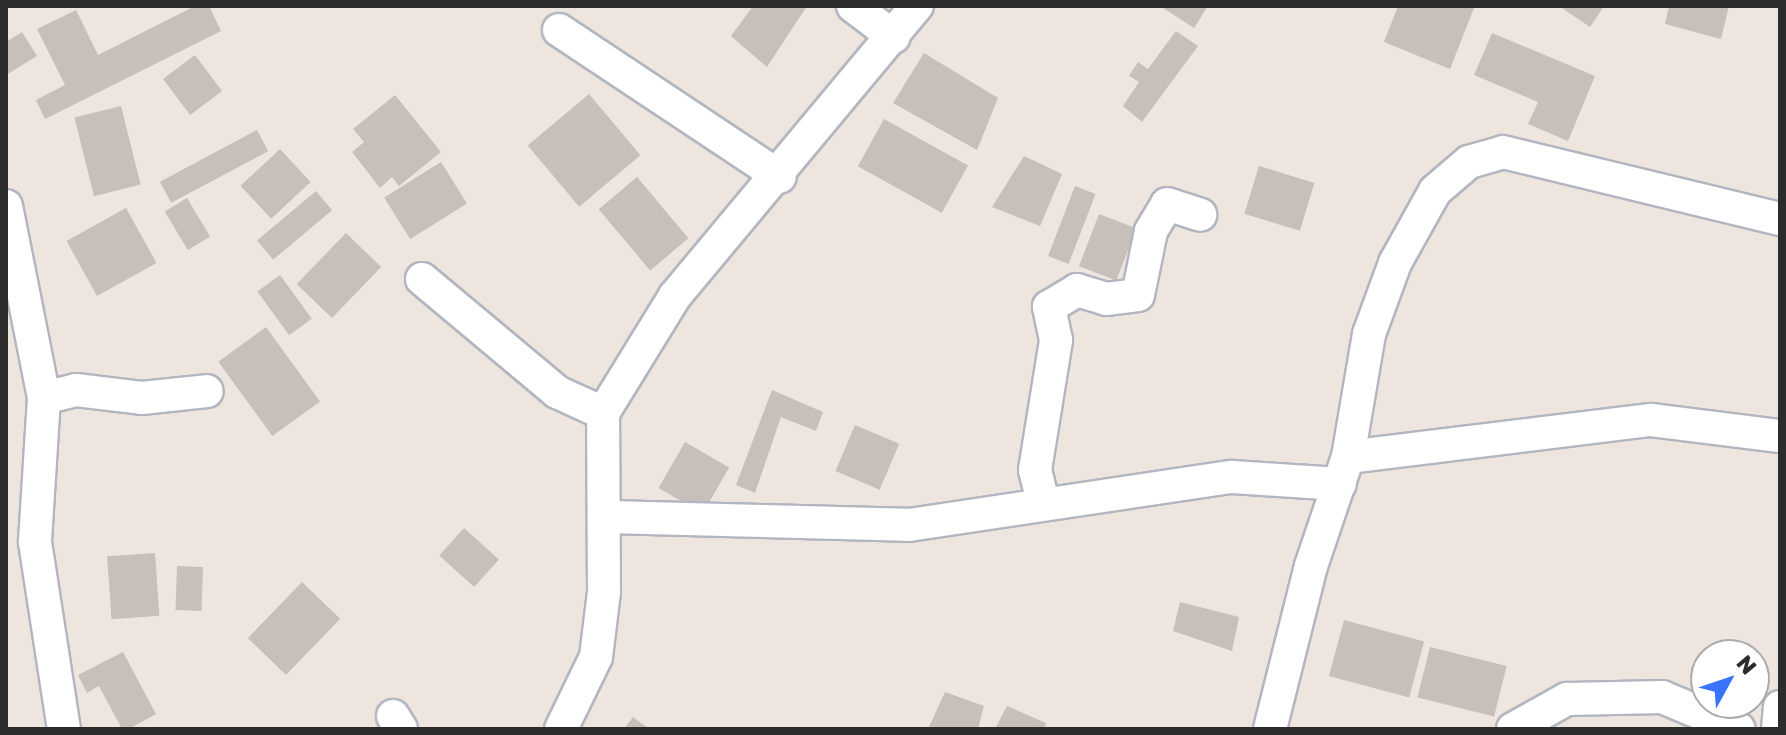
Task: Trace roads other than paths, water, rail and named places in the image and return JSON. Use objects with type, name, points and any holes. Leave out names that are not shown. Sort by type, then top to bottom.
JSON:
[{"type":"street","points":[[853,6],[894,37]]},
{"type":"street","points":[[561,729],[596,657],[606,517],[603,413],[675,296],[780,177],[917,6]]},
{"type":"street","points":[[559,30],[780,177]]},
{"type":"street","points":[[1270,729],[1344,471],[1369,334],[1395,263],[1435,191],[1469,162],[1503,152],[1543,157],[1780,219]]},
{"type":"street","points":[[1043,502],[1035,470],[1056,340],[1049,307],[1077,290],[1106,299],[1138,295],[1151,231],[1167,204],[1200,215]]},
{"type":"street","points":[[6,206],[14,284],[44,398],[35,542],[64,729]]},
{"type":"street","points":[[422,279],[557,392],[603,413]]},
{"type":"street","points":[[44,398],[76,390],[142,398],[207,391]]},
{"type":"street","points":[[606,517],[909,525],[1043,502],[1154,494],[1232,477],[1344,471],[1651,420],[1780,436]]},
{"type":"street","points":[[1513,729],[1567,699],[1662,697],[1739,729]]},
{"type":"street","points":[[1778,729],[1780,707]]}]
